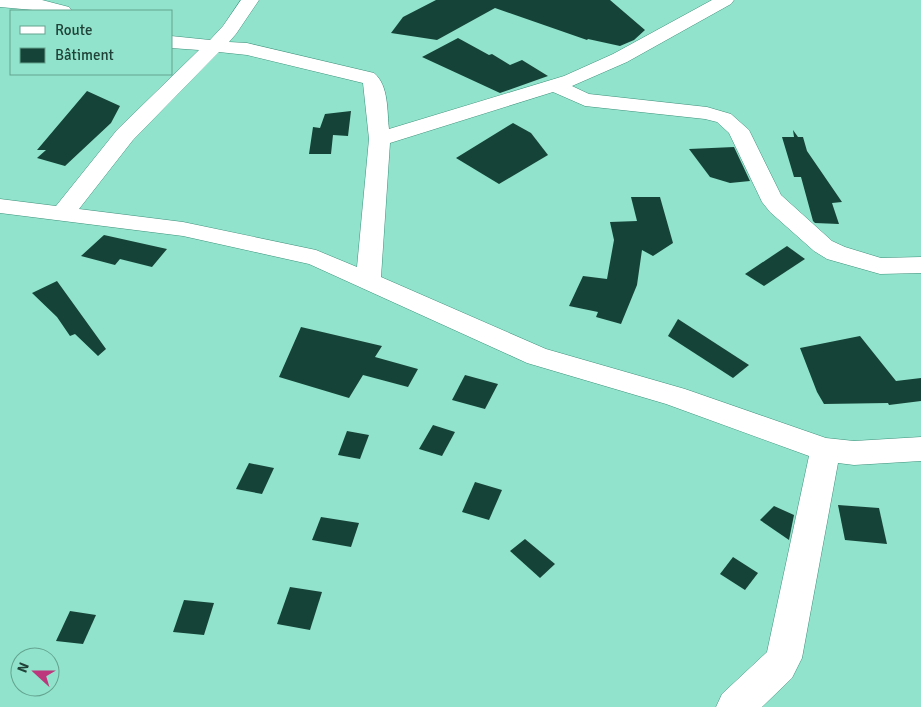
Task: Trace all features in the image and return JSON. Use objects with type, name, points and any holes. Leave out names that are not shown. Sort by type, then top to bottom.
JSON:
[{"type":"street","points":[[63,213],[125,135],[230,30],[250,0]]},
{"type":"street","points":[[380,139],[595,71],[725,0]]},
{"type":"street","points":[[0,2],[38,4],[59,10]]},
{"type":"street","points":[[172,42],[247,49],[367,77],[372,81],[380,139],[368,282]]},
{"type":"street","points":[[554,85],[585,100],[707,113],[724,118],[738,130],[770,198],[823,246],[836,253],[880,266],[921,265]]},
{"type":"street","points":[[0,206],[183,229],[316,258],[537,356],[676,396],[825,450],[854,453],[921,449]]},
{"type":"street","points":[[735,707],[779,666],[784,658],[825,450]]},
{"type":"building","points":[[436,0],[610,0],[645,30],[634,40],[620,46],[587,40],[495,8],[437,40],[391,33],[403,17]]},
{"type":"building","points":[[458,38],[510,65],[522,60],[548,76],[500,93],[422,57]]},
{"type":"building","points":[[87,91],[120,106],[111,123],[65,166],[37,158],[46,150],[37,150]]},
{"type":"building","points":[[351,111],[348,136],[333,135],[331,154],[309,154],[313,127],[320,128],[325,114]]},
{"type":"building","points":[[513,123],[531,133],[548,155],[499,184],[456,158]]},
{"type":"building","points":[[793,130],[798,137],[803,137],[807,151],[842,202],[832,203],[839,224],[815,223],[813,221],[801,177],[794,177],[782,137],[794,137]]},
{"type":"building","points":[[734,147],[750,181],[730,183],[710,177],[689,149]]},
{"type":"building","points":[[631,197],[660,197],[673,243],[653,256],[642,250],[637,285],[621,324],[596,317],[598,312],[569,306],[583,276],[607,279],[614,240],[610,222],[637,221]]},
{"type":"building","points":[[104,235],[167,249],[152,267],[120,259],[115,265],[81,256]]},
{"type":"building","points":[[787,246],[805,259],[764,286],[745,274]]},
{"type":"building","points":[[57,281],[106,349],[98,356],[75,334],[70,336],[57,317],[32,293]]},
{"type":"building","points":[[678,319],[749,365],[733,378],[668,336]]},
{"type":"building","points":[[301,327],[382,346],[375,357],[418,369],[408,387],[363,375],[349,398],[279,377]]},
{"type":"building","points":[[860,336],[896,381],[921,378],[921,401],[889,405],[888,403],[824,404],[817,392],[800,348]]},
{"type":"building","points":[[465,375],[498,384],[485,409],[452,400]]},
{"type":"building","points":[[433,425],[455,432],[442,456],[419,449]]},
{"type":"building","points":[[347,431],[369,435],[360,459],[338,455]]},
{"type":"building","points":[[249,463],[274,468],[262,494],[236,489]]},
{"type":"building","points":[[475,482],[502,490],[489,520],[462,512]]},
{"type":"building","points":[[838,505],[879,508],[887,544],[845,540]]},
{"type":"building","points":[[774,506],[794,515],[789,540],[760,520]]},
{"type":"building","points":[[321,517],[359,523],[351,547],[312,540]]},
{"type":"building","points":[[525,539],[555,564],[540,578],[510,551]]},
{"type":"building","points":[[733,557],[758,573],[745,590],[720,574]]},
{"type":"building","points":[[290,587],[322,592],[310,630],[277,624]]},
{"type":"building","points":[[184,600],[214,603],[204,635],[173,632]]},
{"type":"building","points":[[70,611],[96,615],[83,644],[56,641]]}]
